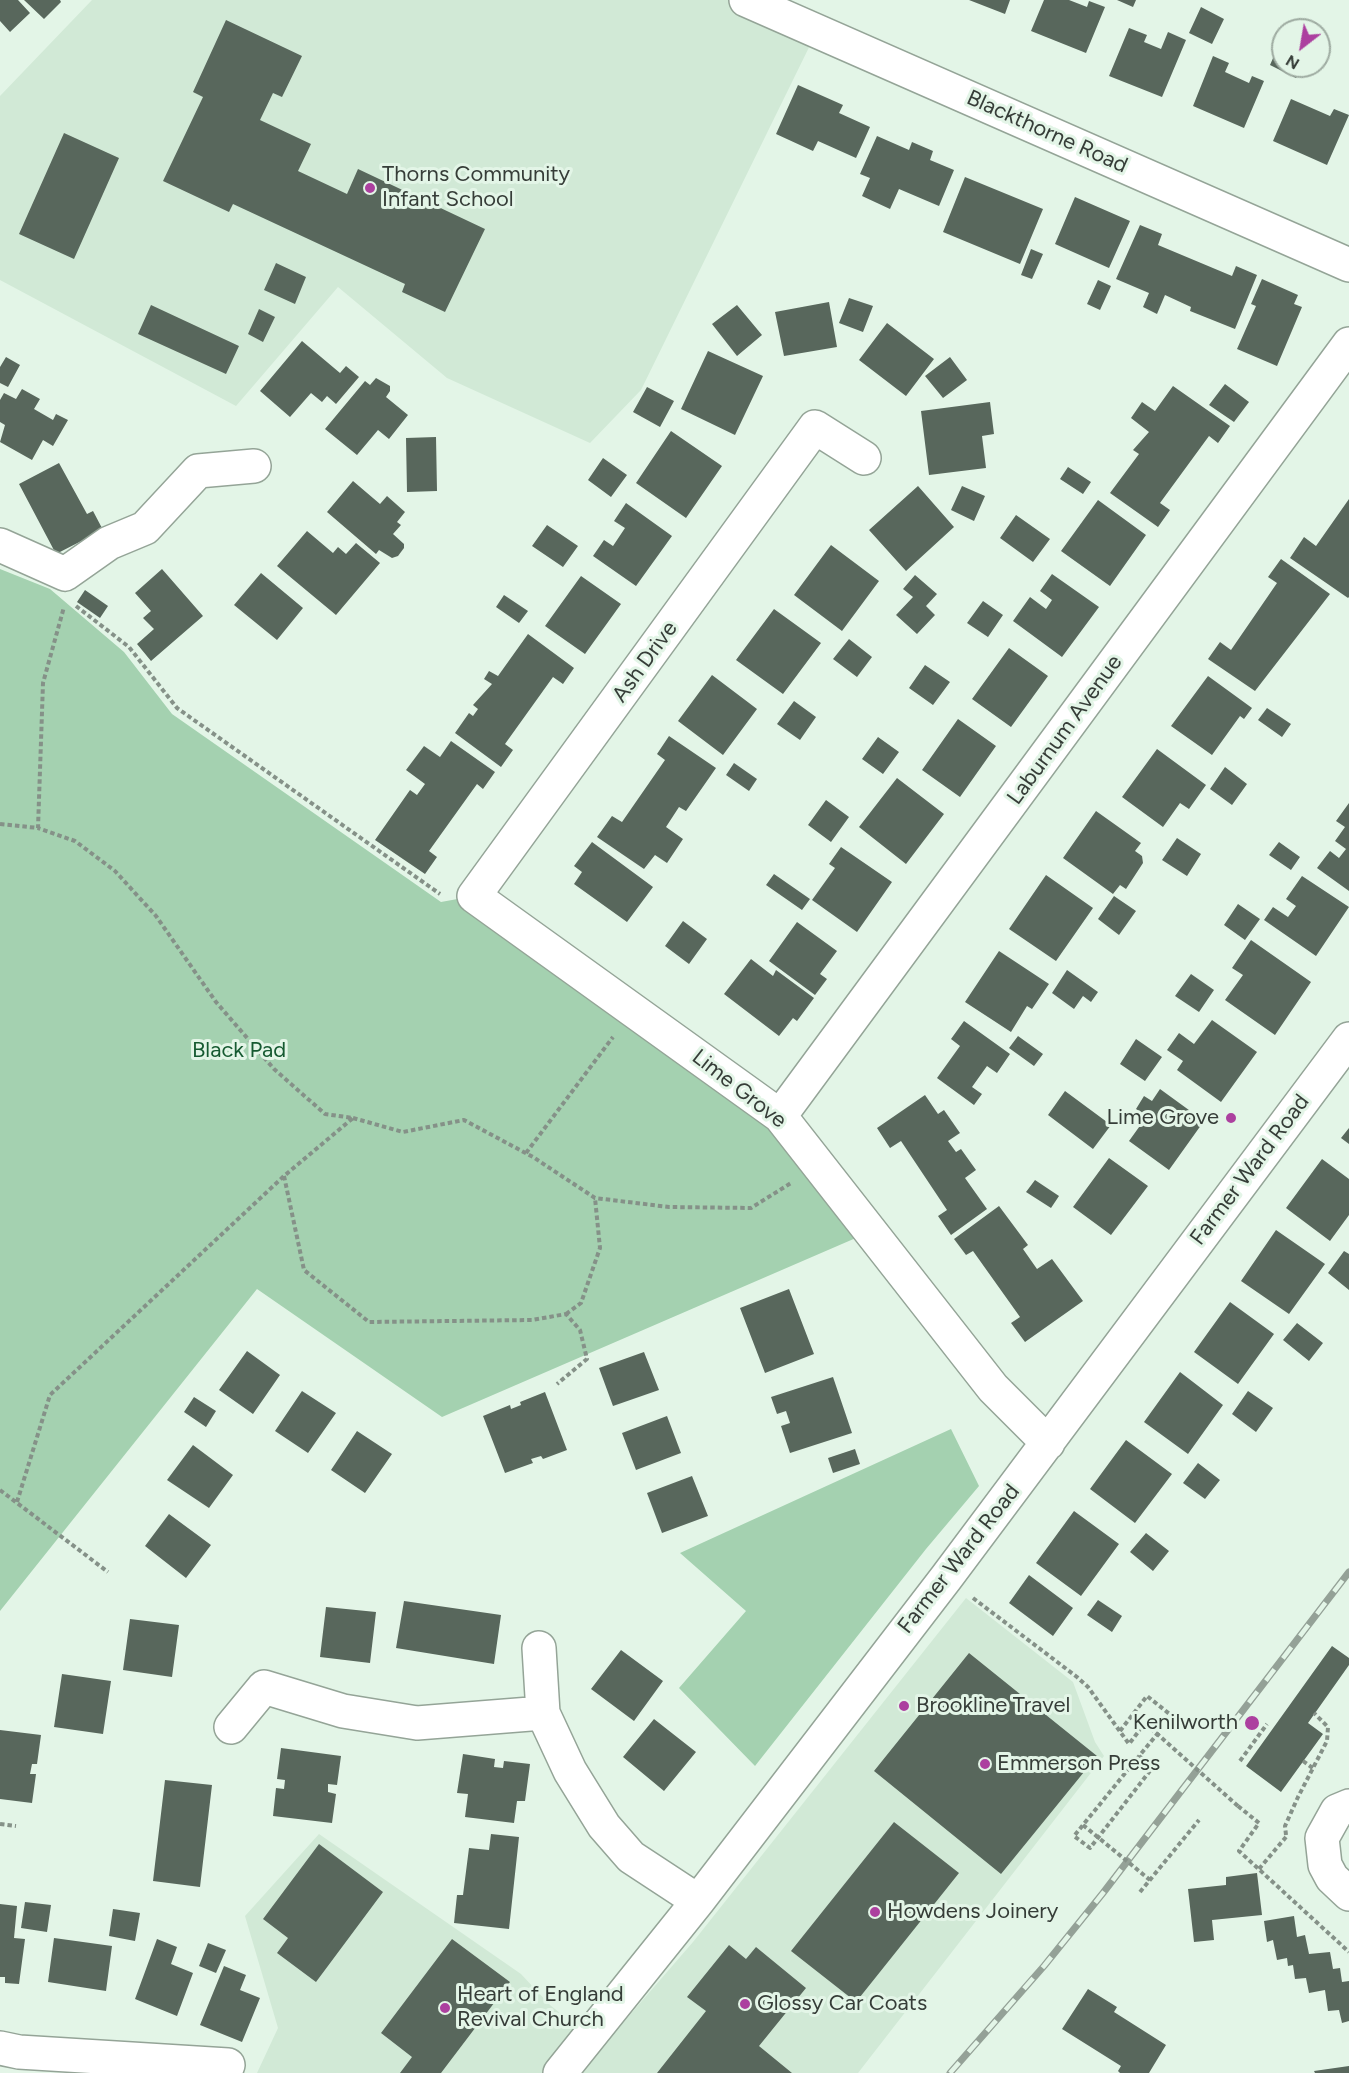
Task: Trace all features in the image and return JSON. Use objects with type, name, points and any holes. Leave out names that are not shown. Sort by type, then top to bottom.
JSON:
[{"type":"street","name":"Blackthorne Road","points":[[746,0],[1349,265]]},
{"type":"street","name":"Laburnum Avenue","points":[[780,1116],[1349,345]]},
{"type":"street","name":"Ash Drive","points":[[474,896],[804,420],[864,458]]},
{"type":"street","points":[[0,545],[65,586],[109,543],[145,528],[198,471],[254,466]]},
{"type":"street","name":"Lime Grove","points":[[474,896],[780,1116],[993,1388],[1048,1443]]},
{"type":"street","name":"Farmer Ward Road","points":[[560,2073],[698,1901],[946,1578],[1349,1039]]},
{"type":"street","points":[[538,1648],[543,1713],[570,1771],[604,1826],[631,1857],[698,1901]]},
{"type":"street","points":[[231,1727],[267,1677],[343,1711],[417,1723],[543,1713]]},
{"type":"street","points":[[1349,1806],[1337,1811],[1322,1838],[1325,1864],[1332,1878],[1349,1894]]},
{"type":"street","points":[[11,2058],[228,2065]]},
{"type":"path","points":[[65,586],[129,647],[177,708],[442,896],[474,896]]},
{"type":"path","points":[[38,828],[43,682],[65,586]]},
{"type":"path","points":[[0,824],[38,828],[75,841],[115,872],[156,916],[216,1002],[274,1069],[325,1114],[353,1118],[403,1132],[464,1120],[526,1153],[595,1198],[669,1207],[751,1208],[819,1164]]},
{"type":"path","points":[[526,1153],[633,1010]]},
{"type":"path","points":[[17,1502],[50,1395],[284,1176],[353,1118]]},
{"type":"path","points":[[284,1176],[304,1270],[369,1322],[532,1320],[566,1314],[581,1302],[600,1248],[595,1198]]},
{"type":"path","points":[[558,1384],[587,1359],[580,1330],[566,1314]]},
{"type":"path","points":[[0,1490],[108,1572]]},
{"type":"path","points":[[946,1578],[1077,1677],[1088,1687],[1129,1744],[1145,1723],[1259,1823],[1239,1851],[1349,1952]]},
{"type":"path","points":[[1120,1731],[1147,1696],[1172,1716],[1139,1756],[1074,1836],[1090,1848],[1153,1767],[1139,1756]]},
{"type":"path","points":[[1240,1761],[1267,1724]]},
{"type":"path","points":[[1303,1761],[1314,1769]]},
{"type":"path","points":[[1140,1892],[1199,1820]]},
{"type":"path","points":[[0,1824],[16,1826]]},
{"type":"path","points":[[1083,1825],[1150,1880]]},
{"type":"path","points":[[1259,1869],[1286,1838]]},
{"type":"shaded area","name":"Thorns Community Infant School","points":[[92,0],[746,0],[817,31],[641,390],[590,443],[447,378],[338,287],[236,406],[0,280],[0,96]]},
{"type":"shaded area","points":[[966,1598],[1073,1682],[1095,1742],[1104,1756],[858,2073],[257,2073],[278,2028],[245,1916],[319,1834],[521,1974],[550,2005],[602,2047],[693,1942]]},
{"type":"green space","name":"Black Pad","points":[[0,569],[50,589],[124,652],[172,714],[441,902],[474,896],[780,1116],[872,1231],[442,1417],[257,1289],[0,1611]]},
{"type":"green space","points":[[951,1429],[979,1486],[926,1549],[755,1766],[679,1688],[746,1611],[680,1553]]},
{"type":"building","points":[[0,0],[18,0],[30,13],[10,32],[0,21]]},
{"type":"building","points":[[24,0],[60,0],[61,2],[44,19]]},
{"type":"building","points":[[969,0],[1010,0],[1005,14]]},
{"type":"building","points":[[1044,0],[1069,0],[1087,7],[1089,1],[1105,7],[1086,53],[1031,31]]},
{"type":"building","points":[[1117,0],[1136,0],[1133,7]]},
{"type":"building","points":[[1201,7],[1224,19],[1212,44],[1189,33]]},
{"type":"building","points":[[226,20],[302,56],[282,97],[273,93],[260,120],[311,144],[298,171],[347,194],[358,169],[485,229],[445,312],[402,292],[405,284],[233,204],[229,212],[163,181],[203,97],[193,92]]},
{"type":"building","points":[[1129,28],[1147,35],[1144,42],[1161,49],[1168,32],[1186,40],[1162,97],[1109,76]]},
{"type":"building","points":[[1213,56],[1229,63],[1225,72],[1249,83],[1252,76],[1264,81],[1244,128],[1193,106]]},
{"type":"building","points":[[798,85],[843,105],[839,113],[870,127],[856,158],[818,141],[813,151],[776,134]]},
{"type":"building","points":[[1291,99],[1330,116],[1334,109],[1349,115],[1327,165],[1273,141]]},
{"type":"building","points":[[64,133],[119,158],[74,259],[19,234]]},
{"type":"building","points":[[877,136],[909,150],[912,142],[933,151],[930,160],[954,170],[939,206],[899,189],[890,209],[862,196],[870,178],[860,174]]},
{"type":"building","points":[[965,177],[1043,209],[1020,264],[943,232]]},
{"type":"building","points":[[1075,197],[1130,221],[1109,268],[1055,244]]},
{"type":"building","points":[[1140,225],[1162,234],[1158,245],[1232,276],[1236,266],[1257,275],[1235,329],[1190,311],[1191,307],[1165,295],[1157,314],[1143,307],[1149,293],[1116,279]]},
{"type":"building","points":[[1031,249],[1043,254],[1032,279],[1021,275]]},
{"type":"building","points":[[276,263],[306,277],[295,304],[264,290]]},
{"type":"building","points":[[1262,279],[1298,295],[1294,304],[1302,307],[1277,366],[1237,349],[1256,306],[1251,304]]},
{"type":"building","points":[[1098,280],[1111,286],[1100,310],[1087,304]]},
{"type":"building","points":[[849,298],[873,306],[863,332],[839,323]]},
{"type":"building","points":[[829,302],[837,347],[784,356],[775,312]]},
{"type":"building","points":[[151,305],[239,346],[226,374],[138,334]]},
{"type":"building","points":[[737,305],[762,335],[737,356],[712,324]]},
{"type":"building","points":[[259,309],[275,317],[263,342],[248,334]]},
{"type":"building","points":[[887,323],[934,359],[906,396],[859,360]]},
{"type":"building","points":[[302,341],[340,373],[346,366],[359,377],[336,404],[327,396],[322,402],[311,393],[290,417],[260,391]]},
{"type":"building","points":[[708,351],[763,376],[735,435],[681,409]]},
{"type":"building","points":[[6,357],[20,365],[8,387],[0,383],[0,367]]},
{"type":"building","points":[[950,357],[967,380],[943,398],[925,376]]},
{"type":"building","points":[[376,378],[390,386],[386,397],[408,415],[389,439],[378,430],[357,455],[325,429],[365,381],[370,385]]},
{"type":"building","points":[[1225,384],[1249,402],[1234,422],[1209,405]]},
{"type":"building","points":[[1173,386],[1230,426],[1218,443],[1209,436],[1160,503],[1170,510],[1158,527],[1110,493],[1139,454],[1133,450],[1149,432],[1131,418],[1142,402],[1155,411]]},
{"type":"building","points":[[647,387],[674,401],[660,427],[633,412]]},
{"type":"building","points":[[22,389],[40,399],[34,409],[53,420],[56,414],[68,420],[53,446],[43,440],[32,460],[0,442],[5,425],[0,422],[0,400],[4,393],[16,399]]},
{"type":"building","points":[[990,402],[994,434],[982,436],[986,468],[929,475],[921,411]]},
{"type":"building","points":[[671,431],[722,466],[686,518],[636,483]]},
{"type":"building","points":[[436,437],[437,491],[407,492],[406,438]]},
{"type":"building","points":[[603,458],[627,475],[611,497],[588,480]]},
{"type":"building","points":[[59,463],[87,514],[93,511],[103,530],[56,554],[19,484]]},
{"type":"building","points":[[1068,467],[1091,482],[1083,494],[1060,479]]},
{"type":"building","points":[[353,481],[380,504],[387,496],[405,512],[397,522],[401,525],[393,534],[404,544],[398,556],[392,558],[379,550],[376,554],[327,512]]},
{"type":"building","points":[[918,486],[954,527],[906,571],[869,530]]},
{"type":"building","points":[[962,486],[985,496],[974,521],[951,510]]},
{"type":"building","points":[[1349,499],[1348,598],[1290,558],[1304,537],[1316,546]]},
{"type":"building","points":[[1098,500],[1146,535],[1110,586],[1061,551]]},
{"type":"building","points":[[626,503],[672,536],[636,586],[593,556],[604,540],[613,546],[625,528],[614,521]]},
{"type":"building","points":[[1016,515],[1050,539],[1033,562],[1000,538]]},
{"type":"building","points":[[547,525],[578,546],[563,567],[532,546]]},
{"type":"building","points":[[307,531],[333,553],[338,547],[346,554],[356,543],[380,563],[336,615],[277,566]]},
{"type":"building","points":[[831,545],[879,581],[842,631],[794,595]]},
{"type":"building","points":[[1281,559],[1330,594],[1255,691],[1208,659],[1220,642],[1231,650],[1277,583],[1268,577]]},
{"type":"building","points":[[162,569],[203,616],[151,661],[137,644],[154,629],[143,618],[151,611],[135,593]]},
{"type":"building","points":[[261,573],[303,608],[277,640],[234,605]]},
{"type":"building","points":[[1052,574],[1099,607],[1062,657],[1013,621],[1030,597],[1046,609],[1052,600],[1040,591]]},
{"type":"building","points":[[915,575],[937,594],[926,606],[935,615],[917,634],[896,615],[913,597],[903,589]]},
{"type":"building","points":[[581,576],[621,604],[585,654],[545,626]]},
{"type":"building","points":[[85,590],[108,606],[100,618],[77,602]]},
{"type":"building","points":[[504,595],[528,611],[519,623],[496,607]]},
{"type":"building","points":[[983,601],[1003,615],[988,637],[967,623]]},
{"type":"building","points":[[774,609],[821,643],[783,694],[736,660]]},
{"type":"building","points":[[528,634],[574,668],[563,684],[553,677],[505,744],[513,750],[501,767],[455,733],[469,713],[473,716],[478,709],[473,705],[492,684],[484,679],[489,671],[498,676]]},
{"type":"building","points":[[849,639],[872,657],[857,677],[833,659]]},
{"type":"building","points":[[1009,648],[1048,676],[1011,727],[972,699]]},
{"type":"building","points":[[925,665],[950,682],[933,705],[909,688]]},
{"type":"building","points":[[712,675],[757,709],[723,755],[678,721]]},
{"type":"building","points":[[1208,676],[1252,708],[1244,719],[1240,716],[1212,755],[1171,726]]},
{"type":"building","points":[[794,701],[816,717],[800,740],[777,724]]},
{"type":"building","points":[[1267,708],[1291,724],[1282,737],[1258,720]]},
{"type":"building","points":[[958,719],[996,746],[960,797],[922,770]]},
{"type":"building","points":[[669,736],[716,768],[686,811],[679,807],[666,827],[683,839],[667,863],[655,855],[644,869],[597,837],[612,816],[622,822],[665,760],[657,754]]},
{"type":"building","points":[[878,737],[899,752],[883,774],[862,759]]},
{"type":"building","points":[[451,741],[495,772],[483,789],[477,784],[429,851],[437,857],[425,874],[375,840],[410,790],[417,795],[425,784],[406,770],[424,746],[440,757]]},
{"type":"building","points":[[1157,749],[1206,785],[1189,809],[1180,803],[1163,827],[1122,797]]},
{"type":"building","points":[[734,763],[757,779],[749,791],[726,775]]},
{"type":"building","points":[[1225,767],[1247,784],[1232,805],[1210,789]]},
{"type":"building","points":[[897,778],[944,814],[906,864],[859,827]]},
{"type":"building","points":[[826,800],[849,817],[831,842],[808,825]]},
{"type":"building","points":[[1349,803],[1349,891],[1317,868],[1330,851],[1339,858],[1346,849],[1335,841],[1345,827],[1336,821]]},
{"type":"building","points":[[1096,811],[1141,843],[1135,851],[1142,856],[1143,863],[1126,889],[1120,885],[1113,894],[1063,858]]},
{"type":"building","points":[[1177,838],[1201,854],[1187,876],[1162,860]]},
{"type":"building","points":[[592,842],[653,887],[627,922],[574,884],[582,872],[574,866]]},
{"type":"building","points":[[1279,842],[1300,857],[1291,870],[1269,855]]},
{"type":"building","points":[[841,847],[892,882],[857,932],[812,900],[835,868],[829,864]]},
{"type":"building","points":[[774,874],[810,899],[802,910],[766,885]]},
{"type":"building","points":[[1046,875],[1093,908],[1056,961],[1009,929]]},
{"type":"building","points":[[1302,876],[1349,907],[1316,956],[1264,920],[1273,907],[1288,917],[1296,906],[1286,899]]},
{"type":"building","points":[[1114,896],[1136,911],[1119,935],[1098,919]]},
{"type":"building","points":[[1238,904],[1260,919],[1245,940],[1224,925]]},
{"type":"building","points":[[683,921],[707,939],[689,964],[665,946]]},
{"type":"building","points":[[797,922],[837,951],[820,974],[827,979],[815,995],[769,961]]},
{"type":"building","points":[[1251,940],[1311,982],[1275,1035],[1225,1000],[1243,975],[1232,968]]},
{"type":"building","points":[[999,951],[1049,984],[1032,1009],[1027,1006],[1011,1032],[965,1002]]},
{"type":"building","points":[[751,959],[773,976],[776,970],[814,998],[797,1021],[793,1018],[779,1036],[724,994]]},
{"type":"building","points":[[1067,970],[1098,992],[1091,1002],[1083,996],[1074,1009],[1052,993]]},
{"type":"building","points":[[1191,974],[1214,990],[1199,1012],[1175,996]]},
{"type":"building","points":[[1212,1020],[1257,1052],[1221,1102],[1177,1070],[1183,1061],[1167,1050],[1179,1033],[1194,1044]]},
{"type":"building","points":[[964,1021],[1010,1054],[997,1073],[987,1066],[972,1087],[982,1094],[974,1105],[937,1078],[960,1046],[951,1039]]},
{"type":"building","points":[[1018,1036],[1043,1054],[1034,1066],[1009,1048]]},
{"type":"building","points":[[1136,1039],[1162,1057],[1145,1081],[1120,1064]]},
{"type":"building","points":[[1160,1089],[1204,1121],[1169,1170],[1129,1141],[1147,1116],[1136,1109],[1144,1096],[1152,1101]]},
{"type":"building","points":[[1065,1091],[1111,1125],[1093,1149],[1048,1115]]},
{"type":"building","points":[[925,1095],[938,1114],[944,1110],[960,1133],[948,1141],[956,1152],[961,1149],[976,1170],[965,1178],[987,1209],[951,1235],[938,1216],[947,1210],[901,1141],[890,1148],[877,1128]]},
{"type":"building","points":[[1349,1128],[1349,1144],[1341,1138]]},
{"type":"building","points":[[1109,1158],[1148,1186],[1111,1235],[1073,1207]]},
{"type":"building","points":[[1322,1159],[1349,1179],[1349,1215],[1330,1241],[1286,1208]]},
{"type":"building","points":[[1035,1180],[1059,1196],[1051,1208],[1026,1192]]},
{"type":"building","points":[[999,1206],[1028,1245],[1023,1249],[1037,1269],[1052,1259],[1083,1301],[1025,1342],[1011,1323],[1020,1317],[973,1251],[966,1255],[954,1239]]},
{"type":"building","points":[[1276,1230],[1325,1264],[1289,1314],[1241,1281]]},
{"type":"building","points":[[1344,1251],[1349,1254],[1349,1290],[1328,1273]]},
{"type":"building","points":[[789,1289],[814,1354],[765,1373],[740,1308]]},
{"type":"building","points":[[1230,1302],[1274,1334],[1238,1384],[1194,1352]]},
{"type":"building","points":[[1297,1323],[1323,1343],[1309,1361],[1283,1340]]},
{"type":"building","points":[[247,1351],[280,1375],[253,1414],[219,1390]]},
{"type":"building","points":[[644,1352],[659,1390],[613,1406],[599,1368]]},
{"type":"building","points":[[1180,1372],[1223,1405],[1188,1454],[1144,1422]]},
{"type":"building","points":[[833,1377],[852,1433],[790,1453],[781,1426],[790,1423],[786,1411],[777,1414],[771,1397]]},
{"type":"building","points":[[302,1391],[336,1413],[308,1453],[275,1431]]},
{"type":"building","points":[[1248,1391],[1273,1408],[1256,1432],[1232,1414]]},
{"type":"building","points":[[545,1392],[567,1450],[543,1459],[541,1456],[531,1459],[533,1463],[505,1473],[483,1416],[510,1405],[511,1409],[521,1405],[520,1402]]},
{"type":"building","points":[[194,1397],[216,1411],[206,1427],[184,1412]]},
{"type":"building","points":[[667,1416],[681,1453],[636,1470],[622,1433]]},
{"type":"building","points":[[357,1431],[392,1454],[365,1493],[331,1470]]},
{"type":"building","points":[[1126,1440],[1172,1474],[1135,1523],[1090,1489]]},
{"type":"building","points":[[193,1445],[233,1475],[209,1508],[167,1480]]},
{"type":"building","points":[[855,1449],[860,1464],[833,1473],[828,1458]]},
{"type":"building","points":[[1198,1463],[1220,1480],[1205,1499],[1183,1483]]},
{"type":"building","points":[[692,1476],[708,1516],[662,1533],[647,1493]]},
{"type":"building","points":[[1074,1511],[1119,1544],[1081,1596],[1036,1563]]},
{"type":"building","points":[[169,1514],[211,1545],[186,1578],[145,1546]]},
{"type":"building","points":[[1146,1533],[1169,1551],[1153,1571],[1130,1552]]},
{"type":"building","points":[[1029,1575],[1073,1608],[1053,1636],[1009,1603]]},
{"type":"building","points":[[1098,1600],[1122,1616],[1112,1632],[1087,1615]]},
{"type":"building","points":[[404,1601],[501,1615],[494,1664],[396,1648]]},
{"type":"building","points":[[326,1607],[376,1612],[370,1663],[320,1657]]},
{"type":"building","points":[[130,1619],[179,1625],[172,1677],[123,1670]]},
{"type":"building","name":"Kenilworth","points":[[1332,1646],[1349,1658],[1349,1665],[1308,1723],[1323,1734],[1281,1792],[1246,1766]]},
{"type":"building","points":[[621,1650],[663,1681],[634,1721],[591,1689]]},
{"type":"building","name":"Emmerson Press","points":[[969,1653],[1097,1756],[1001,1874],[874,1771]]},
{"type":"building","points":[[62,1674],[111,1681],[103,1734],[54,1727]]},
{"type":"building","points":[[654,1719],[696,1752],[664,1791],[623,1757]]},
{"type":"building","points":[[0,1730],[41,1735],[37,1764],[32,1764],[30,1774],[36,1774],[32,1803],[0,1799]]},
{"type":"building","points":[[281,1748],[341,1756],[337,1785],[328,1784],[328,1792],[336,1794],[332,1823],[273,1816],[276,1788],[284,1789],[285,1780],[277,1779]]},
{"type":"building","points":[[463,1754],[495,1759],[494,1767],[503,1768],[504,1761],[530,1764],[525,1801],[517,1801],[514,1823],[465,1817],[468,1794],[457,1793]]},
{"type":"building","points":[[165,1780],[212,1785],[200,1887],[153,1881]]},
{"type":"building","name":"Howdens Joinery","points":[[894,1822],[959,1873],[856,2002],[791,1951]]},
{"type":"building","points":[[491,1834],[519,1837],[509,1929],[454,1923],[457,1895],[463,1895],[469,1848],[489,1850]]},
{"type":"building","points":[[319,1844],[383,1892],[316,1982],[277,1953],[288,1938],[263,1919]]},
{"type":"building","points":[[1257,1873],[1262,1915],[1212,1920],[1214,1940],[1194,1942],[1188,1889],[1226,1885],[1226,1877]]},
{"type":"building","points":[[25,1902],[51,1905],[47,1932],[21,1928]]},
{"type":"building","points":[[0,1904],[17,1906],[14,1938],[25,1939],[19,1984],[5,1983],[5,1977],[0,1977]]},
{"type":"building","points":[[113,1909],[140,1913],[135,1941],[109,1936]]},
{"type":"building","points":[[1294,1916],[1297,1937],[1305,1935],[1309,1954],[1330,1952],[1333,1969],[1340,1968],[1342,1982],[1349,1981],[1349,2021],[1342,2023],[1339,2010],[1328,2011],[1325,1990],[1309,1993],[1306,1978],[1295,1979],[1293,1965],[1288,1966],[1287,1958],[1277,1960],[1273,1940],[1267,1942],[1264,1921]]},
{"type":"building","points":[[54,1938],[112,1946],[106,1991],[48,1982]]},
{"type":"building","points":[[157,1939],[177,1947],[171,1964],[193,1973],[177,2016],[135,1999]]},
{"type":"building","name":"Heart of England Revival Church","points":[[452,1939],[510,1982],[441,2073],[400,2073],[412,2057],[381,2033]]},
{"type":"building","points":[[208,1943],[226,1950],[216,1973],[199,1966]]},
{"type":"building","name":"Glossy Car Coats","points":[[729,1945],[746,1959],[756,1947],[806,1988],[759,2046],[792,2073],[657,2073],[706,2011],[687,1997]]},
{"type":"building","points":[[224,1966],[246,1975],[240,1990],[260,1998],[242,2042],[200,2025]]},
{"type":"building","points":[[1088,1989],[1117,2007],[1114,2012],[1166,2045],[1149,2073],[1120,2073],[1118,2071],[1121,2066],[1062,2029]]},
{"type":"building","points":[[1349,2066],[1349,2073],[1315,2073],[1314,2071]]},
{"type":"railway","points":[[950,2073],[1044,1966],[1103,1893],[1349,1572]]},
{"type":"place","name":"Thorns Community Infant School","points":[[370,188]]},
{"type":"place","name":"Lime Grove","points":[[1231,1118]]},
{"type":"place","name":"Brookline Travel","points":[[904,1706]]},
{"type":"place","name":"Kenilworth","points":[[1252,1723]]},
{"type":"place","name":"Emmerson Press","points":[[985,1764]]},
{"type":"place","name":"Howdens Joinery","points":[[875,1912]]},
{"type":"place","name":"Glossy Car Coats","points":[[745,2004]]},
{"type":"place","name":"Heart of England Revival Church","points":[[445,2008]]}]
